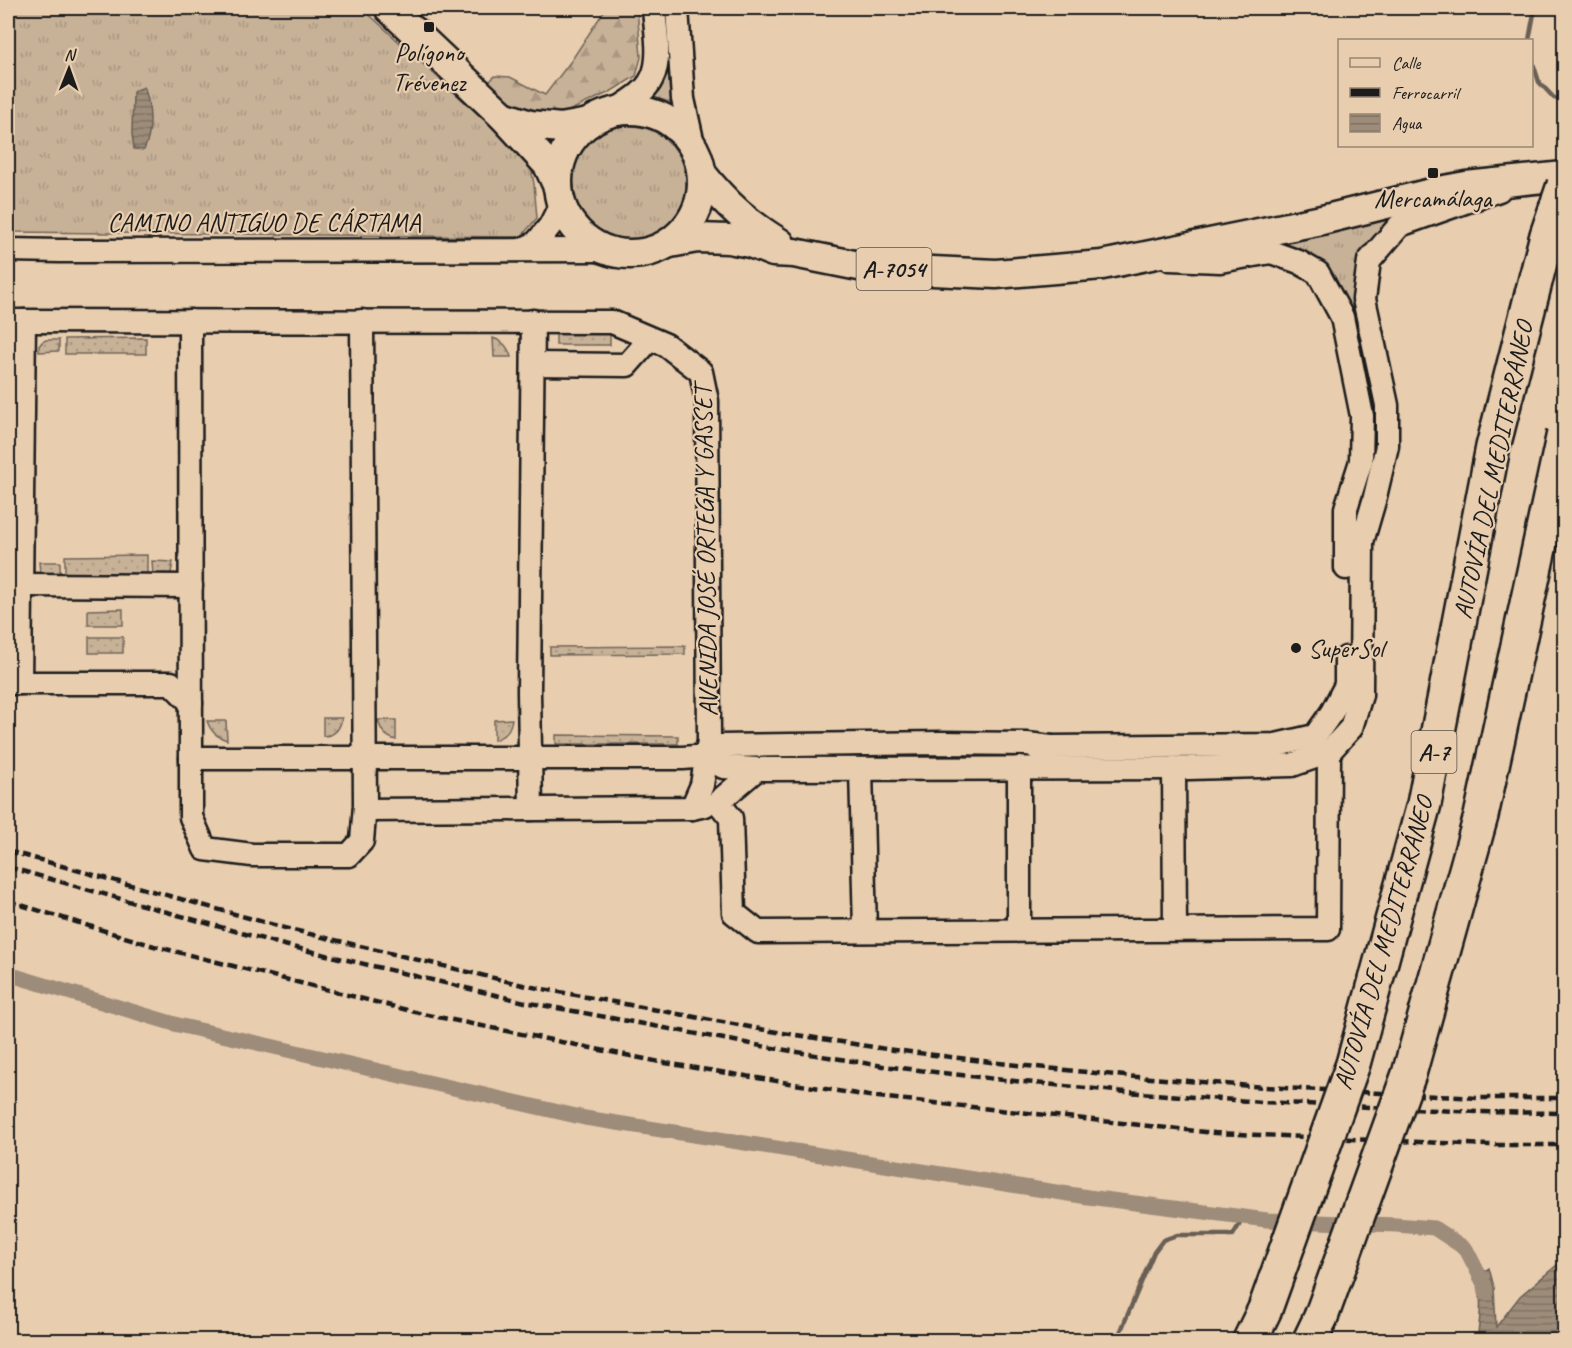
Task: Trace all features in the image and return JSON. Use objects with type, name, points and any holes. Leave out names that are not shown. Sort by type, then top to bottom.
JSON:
[{"type":"highway","name":"AUTOVÍA DEL MEDITERRÁNEO","points":[[1250,1341],[1265,1309],[1353,1064],[1424,804],[1494,447],[1547,235],[1564,185]]},
{"type":"highway","name":"A-7","points":[[1315,1329],[1408,1074],[1481,816],[1564,433]]},
{"type":"main road","name":"A-7054","points":[[389,8],[503,116],[548,165],[559,196],[576,231],[604,250],[621,254],[647,252],[670,243],[685,229],[695,214],[701,196],[698,161],[676,126],[659,117],[639,111],[561,128],[530,125],[503,116]]},
{"type":"main road","points":[[559,196],[561,160],[572,140],[601,118]]},
{"type":"main road","name":"AVENIDA JOSÉ ORTEGA Y GASSET","points":[[698,161],[721,198],[755,228],[794,253]]},
{"type":"main road","name":"AVENIDA JOSÉ ORTEGA Y GASSET","points":[[670,243],[697,238],[729,239],[750,243],[773,252],[794,253],[869,268],[996,274],[1102,265],[1322,220],[1439,191],[1564,176]]},
{"type":"street","points":[[601,118],[638,96],[652,78],[658,57],[654,8]]},
{"type":"street","points":[[677,8],[683,99],[698,161]]},
{"type":"street","name":"AVENIDA JOSÉ ORTEGA Y GASSET","points":[[707,756],[723,767],[757,769],[1174,768],[1292,765],[1329,752],[1351,728],[1361,695],[1362,542],[1387,446],[1387,405],[1364,299],[1369,261],[1400,225],[1529,180]]},
{"type":"street","points":[[520,250],[536,243],[550,226],[559,196]]},
{"type":"street","name":"CAMINO ANTIGUO DE CÁRTAMA","points":[[8,250],[604,250]]},
{"type":"street","name":"AVENIDA JOSÉ ORTEGA Y GASSET","points":[[191,758],[683,758],[707,756],[721,746],[834,744],[897,755],[951,757],[995,755],[1050,747],[1276,746],[1315,736],[1332,712],[1346,684],[1346,508],[1361,461],[1362,416],[1342,317],[1318,273],[1299,262],[1271,252],[1220,261],[1140,258]]},
{"type":"street","name":"AVENIDA JOSÉ ORTEGA Y GASSET","points":[[191,704],[171,683],[14,683],[21,585],[16,321],[612,322],[666,345],[702,372],[707,401],[709,715],[707,756],[702,785],[693,808]]},
{"type":"street","points":[[190,321],[191,817],[205,849],[252,855],[349,855],[362,841],[365,810],[362,321]]},
{"type":"street","points":[[531,809],[529,692],[533,321]]},
{"type":"street","points":[[532,364],[627,365],[650,339]]},
{"type":"street","points":[[21,585],[191,586]]},
{"type":"street","points":[[718,802],[731,818],[734,913],[758,932],[1328,929],[1329,752]]},
{"type":"street","points":[[1019,768],[1019,930]]},
{"type":"street","points":[[1174,768],[1175,929]]},
{"type":"street","points":[[365,810],[693,808],[718,802],[757,769]]},
{"type":"street","points":[[861,769],[865,931]]},
{"type":"green space","points":[[8,8],[362,8],[530,162],[537,218],[521,237],[8,232]]},
{"type":"green space","points":[[606,8],[637,8],[641,57],[636,76],[610,92],[562,114],[517,107],[488,83],[495,76],[510,77],[545,95]]},
{"type":"green space","points":[[669,30],[673,103],[653,97],[659,87]]},
{"type":"green space","points":[[629,126],[651,131],[669,143],[681,161],[686,183],[681,205],[669,223],[651,235],[629,240],[607,235],[589,223],[577,205],[572,183],[577,161],[589,143],[607,131]]},
{"type":"green space","points":[[1400,217],[1384,228],[1366,247],[1356,284],[1355,310],[1380,415],[1376,422],[1373,420],[1306,253],[1281,244]]},
{"type":"green space","points":[[556,334],[610,334],[610,345],[556,345]]},
{"type":"green space","points":[[146,338],[146,354],[65,354],[65,339]]},
{"type":"green space","points":[[493,338],[505,345],[511,357],[494,357]]},
{"type":"green space","points":[[46,340],[59,340],[59,351],[39,352],[39,346]]},
{"type":"green space","points":[[147,555],[147,574],[65,575],[65,556]]},
{"type":"green space","points":[[152,561],[173,562],[171,573],[153,575]]},
{"type":"green space","points":[[39,562],[60,562],[60,575],[40,573]]},
{"type":"green space","points":[[123,609],[123,625],[88,625],[88,610]]},
{"type":"green space","points":[[89,637],[123,637],[123,653],[89,653]]},
{"type":"green space","points":[[685,646],[685,654],[550,655],[550,647]]},
{"type":"green space","points":[[323,718],[342,718],[336,731],[331,735],[323,736]]},
{"type":"green space","points":[[512,719],[506,732],[494,740],[494,720]]},
{"type":"green space","points":[[378,720],[396,720],[396,740],[384,733]]},
{"type":"green space","points":[[207,721],[226,721],[227,740],[214,733]]},
{"type":"green space","points":[[556,735],[678,736],[678,744],[556,744]]},
{"type":"water","points":[[144,87],[150,118],[149,135],[144,150],[134,149],[132,134],[133,92]]},
{"type":"water","points":[[1564,1259],[1564,1323],[1551,1340],[1477,1340],[1480,1301],[1477,1277],[1489,1268],[1494,1287],[1496,1327],[1520,1296]]},
{"type":"waterway","points":[[1529,39],[1535,8]]},
{"type":"waterway","points":[[1533,63],[1539,82],[1554,98],[1564,100]]},
{"type":"waterway","points":[[8,974],[178,1025],[585,1118],[1088,1197],[1267,1220],[1434,1228],[1466,1249],[1485,1286],[1486,1293]]},
{"type":"waterway","points":[[1117,1340],[1154,1252],[1163,1240],[1177,1235],[1233,1235],[1244,1217]]},
{"type":"railway","points":[[8,851],[285,928],[527,986],[771,1031],[886,1049],[1125,1076],[1264,1087],[1477,1098],[1564,1098]]},
{"type":"railway","points":[[8,867],[284,945],[525,1002],[883,1066],[1126,1092],[1262,1102],[1477,1112],[1564,1113]]},
{"type":"railway","points":[[8,901],[154,946],[423,1014],[665,1063],[869,1096],[1215,1133],[1488,1145],[1564,1145]]},
{"type":"place","name":"Polígono Trévenez","points":[[429,27]]},
{"type":"place","name":"Mercamálaga","points":[[1433,173]]},
{"type":"place","name":"SuperSol","points":[[1296,648]]}]
